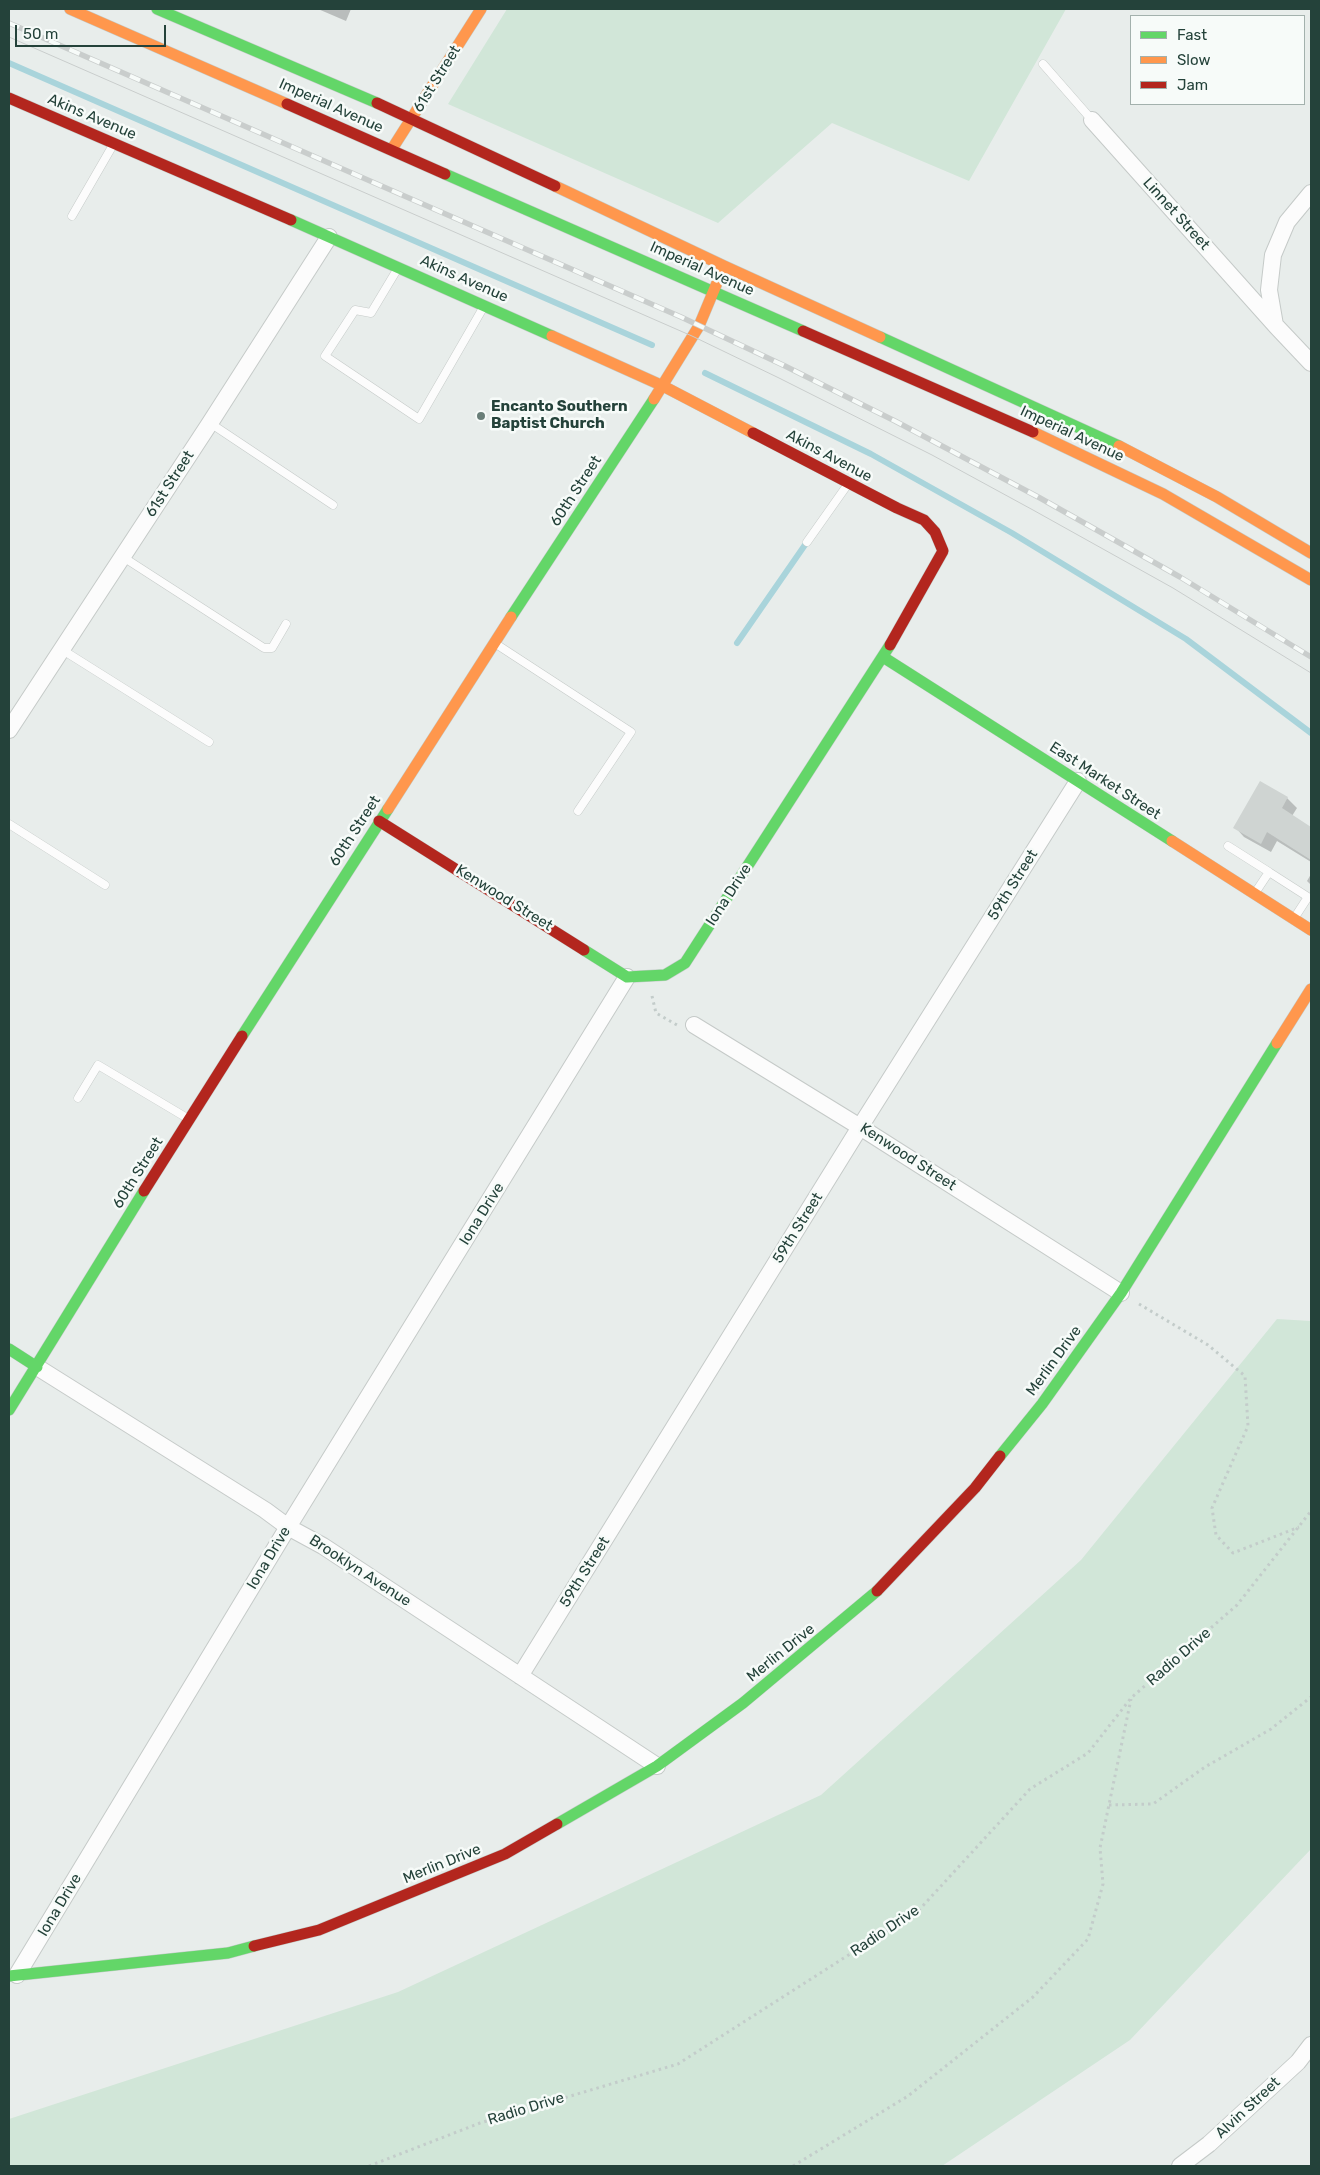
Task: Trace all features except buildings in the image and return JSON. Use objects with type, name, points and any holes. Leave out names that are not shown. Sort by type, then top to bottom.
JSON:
[{"type":"main road","name":"Imperial Avenue","points":[[70,9],[1044,437],[1163,494],[1311,580]]},
{"type":"main road","name":"Imperial Avenue","points":[[157,9],[412,118],[724,266],[1099,436],[1217,497],[1311,553]]},
{"type":"main road","name":"61st Street","points":[[392,149],[481,9]]},
{"type":"main road","name":"Akins Avenue","points":[[9,98],[399,267],[663,386],[897,508]]},
{"type":"main road","name":"60th Street","points":[[9,1410],[188,1120],[494,643],[663,386],[699,326],[724,266]]},
{"type":"main road","name":"Iona Drive","points":[[627,977],[647,978],[665,975],[685,964],[883,657],[943,551],[935,532],[924,520],[897,508]]},
{"type":"main road","name":"East Market Street","points":[[883,657],[1311,930]]},
{"type":"main road","name":"Kenwood Street","points":[[379,821],[627,977]]},
{"type":"main road","name":"Merlin Drive","points":[[13,1975],[228,1953],[319,1930],[505,1854],[657,1766],[743,1703],[870,1599],[975,1488],[1042,1404],[1121,1293],[1311,989]]},
{"type":"main road","name":"Brooklyn Avenue","points":[[9,1349],[37,1366]]},
{"type":"street","name":"Linnet Street","points":[[1092,120],[1311,363]]},
{"type":"street","points":[[1276,326],[1269,290],[1273,255],[1287,222],[1311,193]]},
{"type":"street","name":"61st Street","points":[[9,730],[329,237]]},
{"type":"street","name":"59th Street","points":[[520,1676],[860,1127],[1078,782]]},
{"type":"street","name":"Iona Drive","points":[[13,1975],[627,977]]},
{"type":"street","name":"Kenwood Street","points":[[694,1025],[860,1127],[1121,1293]]},
{"type":"street","name":"Brooklyn Avenue","points":[[37,1366],[265,1510],[288,1527],[323,1546],[657,1766]]},
{"type":"street","name":"Alvin Street","points":[[1180,2166],[1209,2144],[1284,2074],[1311,2045]]},
{"type":"lane","name":"Linnet Street","points":[[1043,64],[1092,120]]},
{"type":"lane","points":[[72,216],[114,143]]},
{"type":"lane","points":[[399,267],[370,313],[355,310],[325,356],[419,418],[484,305]]},
{"type":"lane","points":[[210,423],[333,505]]},
{"type":"lane","points":[[807,542],[849,483]]},
{"type":"lane","points":[[123,557],[264,648],[272,648],[286,624]]},
{"type":"lane","points":[[494,643],[631,732],[578,810]]},
{"type":"lane","points":[[61,649],[209,742]]},
{"type":"lane","points":[[9,824],[105,885]]},
{"type":"lane","points":[[1228,846],[1308,896],[1294,918]]},
{"type":"lane","points":[[1255,894],[1269,872]]},
{"type":"lane","points":[[78,1098],[98,1065],[188,1120]]},
{"type":"path","points":[[647,978],[656,1013],[681,1028],[694,1025]]},
{"type":"path","points":[[1121,1293],[1208,1345],[1245,1376],[1248,1426],[1212,1508],[1216,1535],[1233,1553],[1299,1526]]},
{"type":"path","name":"Radio Drive","points":[[369,2166],[480,2123],[678,2064],[919,1910],[1030,1789],[1088,1754],[1131,1698],[1237,1606],[1311,1511]]},
{"type":"path","points":[[1109,1805],[1153,1804],[1205,1767],[1271,1730],[1311,1697]]},
{"type":"path","points":[[793,2166],[908,2096],[1033,1997],[1088,1939],[1103,1884],[1100,1848],[1131,1698]]},
{"type":"green space","points":[[507,9],[1066,9],[969,181],[832,123],[718,223],[448,104]]},
{"type":"green space","points":[[1277,1319],[1311,1321],[1311,1849],[1130,2040],[942,2166],[9,2166],[9,2119],[398,1992],[821,1795],[1081,1560]]},
{"type":"waterway","points":[[9,63],[652,345]]},
{"type":"waterway","points":[[705,373],[871,454],[1012,533],[1186,639],[1311,733]]},
{"type":"waterway","points":[[737,643],[807,542]]},
{"type":"tram line","points":[[9,37],[692,336],[779,378],[932,455],[1033,510],[1173,588],[1311,673]]},
{"type":"railway","points":[[9,23],[681,317],[785,366],[895,421],[1040,498],[1180,577],[1311,657]]},
{"type":"traffic: fast","points":[[157,9],[377,103]]},
{"type":"traffic: fast","points":[[445,174],[803,331]]},
{"type":"traffic: fast","points":[[291,220],[552,336]]},
{"type":"traffic: fast","points":[[880,337],[1119,446]]},
{"type":"traffic: fast","points":[[511,617],[654,399]]},
{"type":"traffic: fast","points":[[584,950],[627,977],[665,975],[685,963],[890,645]]},
{"type":"traffic: fast","points":[[883,657],[1172,841]]},
{"type":"traffic: fast","points":[[242,1036],[388,809]]},
{"type":"traffic: fast","points":[[1000,1456],[1042,1404],[1121,1293],[1277,1043]]},
{"type":"traffic: fast","points":[[9,1410],[144,1191]]},
{"type":"traffic: fast","points":[[9,1349],[37,1367]]},
{"type":"traffic: fast","points":[[557,1824],[657,1766],[743,1703],[877,1591]]},
{"type":"traffic: fast","points":[[9,1976],[228,1953],[254,1946]]},
{"type":"traffic: slow","points":[[70,9],[287,104]]},
{"type":"traffic: slow","points":[[392,149],[481,9]]},
{"type":"traffic: slow","points":[[555,186],[880,337]]},
{"type":"traffic: slow","points":[[654,399],[699,326],[724,266]]},
{"type":"traffic: slow","points":[[552,336],[663,386],[753,433]]},
{"type":"traffic: slow","points":[[1033,432],[1163,494],[1311,580]]},
{"type":"traffic: slow","points":[[1119,446],[1217,497],[1311,553]]},
{"type":"traffic: slow","points":[[388,809],[511,617]]},
{"type":"traffic: slow","points":[[1172,841],[1311,930]]},
{"type":"traffic: slow","points":[[1277,1043],[1311,989]]},
{"type":"traffic: jam","points":[[9,98],[291,220]]},
{"type":"traffic: jam","points":[[377,103],[555,186]]},
{"type":"traffic: jam","points":[[287,104],[445,174]]},
{"type":"traffic: jam","points":[[803,331],[1033,432]]},
{"type":"traffic: jam","points":[[753,433],[897,508],[924,520],[935,532],[943,551],[890,645]]},
{"type":"traffic: jam","points":[[379,821],[584,950]]},
{"type":"traffic: jam","points":[[144,1191],[242,1036]]},
{"type":"traffic: jam","points":[[877,1591],[975,1488],[1000,1456]]},
{"type":"traffic: jam","points":[[254,1946],[319,1930],[505,1854],[557,1824]]},
{"type":"place","name":"Encanto Southern Baptist Church","points":[[481,416]]}]
